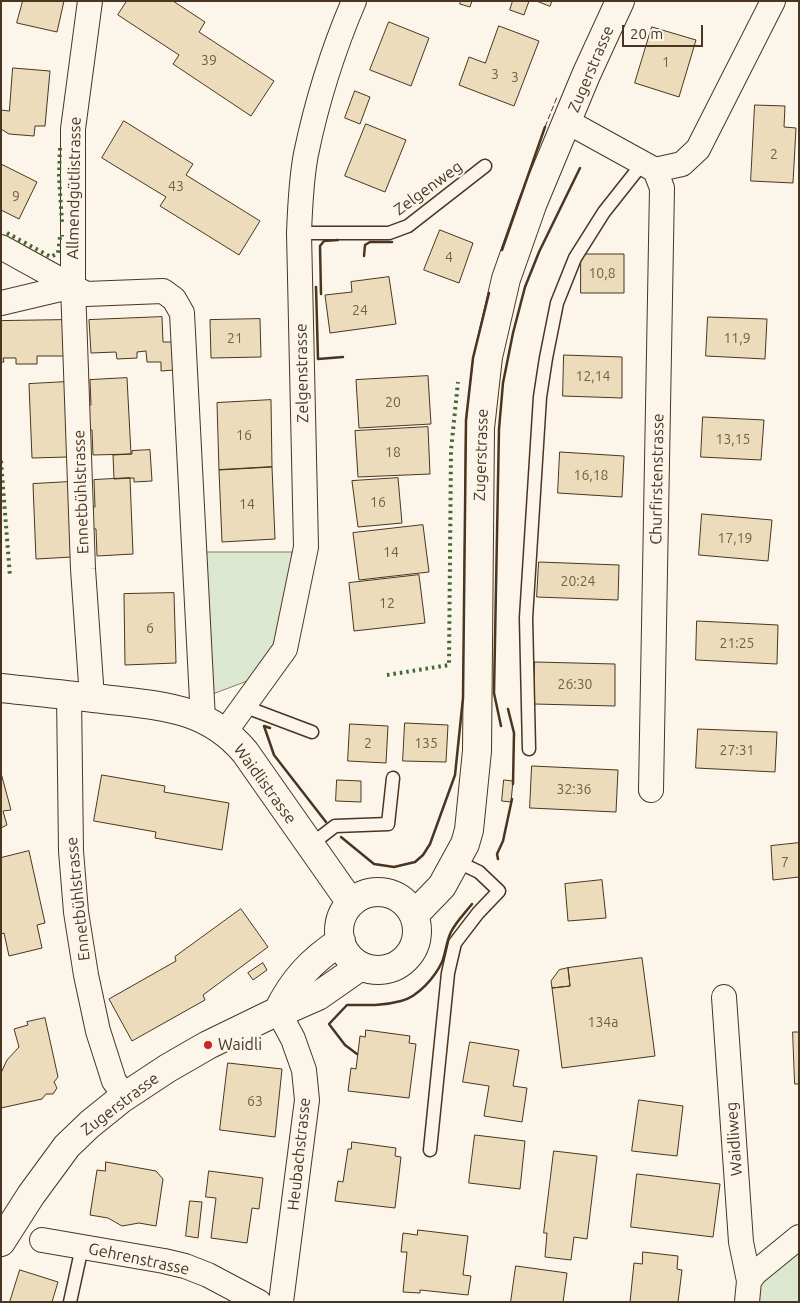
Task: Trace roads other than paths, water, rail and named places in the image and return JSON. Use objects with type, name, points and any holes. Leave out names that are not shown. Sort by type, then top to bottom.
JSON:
[{"type":"main road","name":"Zugerstrasse","points":[[414,915],[442,886],[465,844],[469,830],[477,751],[480,428],[488,357],[506,280],[532,205],[586,75],[620,1]]},
{"type":"main road","name":"Waidlistrasse","points":[[1,688],[171,707],[214,726],[234,740],[255,765],[309,846],[351,904]]},
{"type":"main road","points":[[380,892],[390,894],[408,906],[414,915],[417,926],[417,938],[413,950],[406,959],[396,966],[373,969],[361,966],[345,951],[341,941],[341,921],[351,904],[359,897],[369,893],[380,892]]},
{"type":"main road","points":[[278,1011],[302,972],[320,955],[341,941]]},
{"type":"main road","name":"Zugerstrasse","points":[[1,1242],[31,1195],[67,1146],[90,1124],[125,1096],[208,1045],[278,1011],[293,1007],[318,996],[361,966]]},
{"type":"street","name":"Allmendgütlistrasse","points":[[73,286],[73,129],[90,1]]},
{"type":"street","name":"Zelgenstrasse","points":[[214,726],[244,706],[285,649],[306,547],[299,233],[301,198],[306,155],[323,81],[354,1]]},
{"type":"street","points":[[568,122],[649,167],[682,164],[698,149],[772,1]]},
{"type":"street","name":"Churfirstenstrasse","points":[[649,167],[662,188],[651,790]]},
{"type":"street","points":[[1,247],[86,294],[163,291],[174,299],[182,313],[214,726]]},
{"type":"street","points":[[1,302],[73,286]]},
{"type":"street","name":"Ennetbühlstrasse","points":[[73,286],[83,569],[80,696],[71,852],[76,912],[86,976],[98,1031],[114,1081],[125,1096]]},
{"type":"street","name":"Waidliweg","points":[[724,997],[741,1242],[748,1292]]},
{"type":"street","name":"Heubachstrasse","points":[[278,1011],[293,1039],[304,1070],[307,1100],[281,1302]]},
{"type":"street","points":[[748,1292],[762,1266],[799,1237]]},
{"type":"street","name":"Gehrenstrasse","points":[[42,1240],[185,1266],[208,1275],[259,1302]]},
{"type":"lane","name":"Zelgenweg","points":[[299,233],[388,233],[408,226],[485,166]]},
{"type":"lane","points":[[529,749],[526,618],[540,398],[546,358],[558,303],[575,258],[604,212],[649,167]]},
{"type":"lane","points":[[244,706],[312,732]]},
{"type":"lane","points":[[309,846],[335,826],[388,824],[393,778]]},
{"type":"lane","points":[[430,1150],[448,974],[455,942],[478,913],[499,891],[479,872],[456,861]]},
{"type":"lane","points":[[70,1302],[82,1247]]},
{"type":"place","name":"Waidli","points":[[208,1045]]}]
